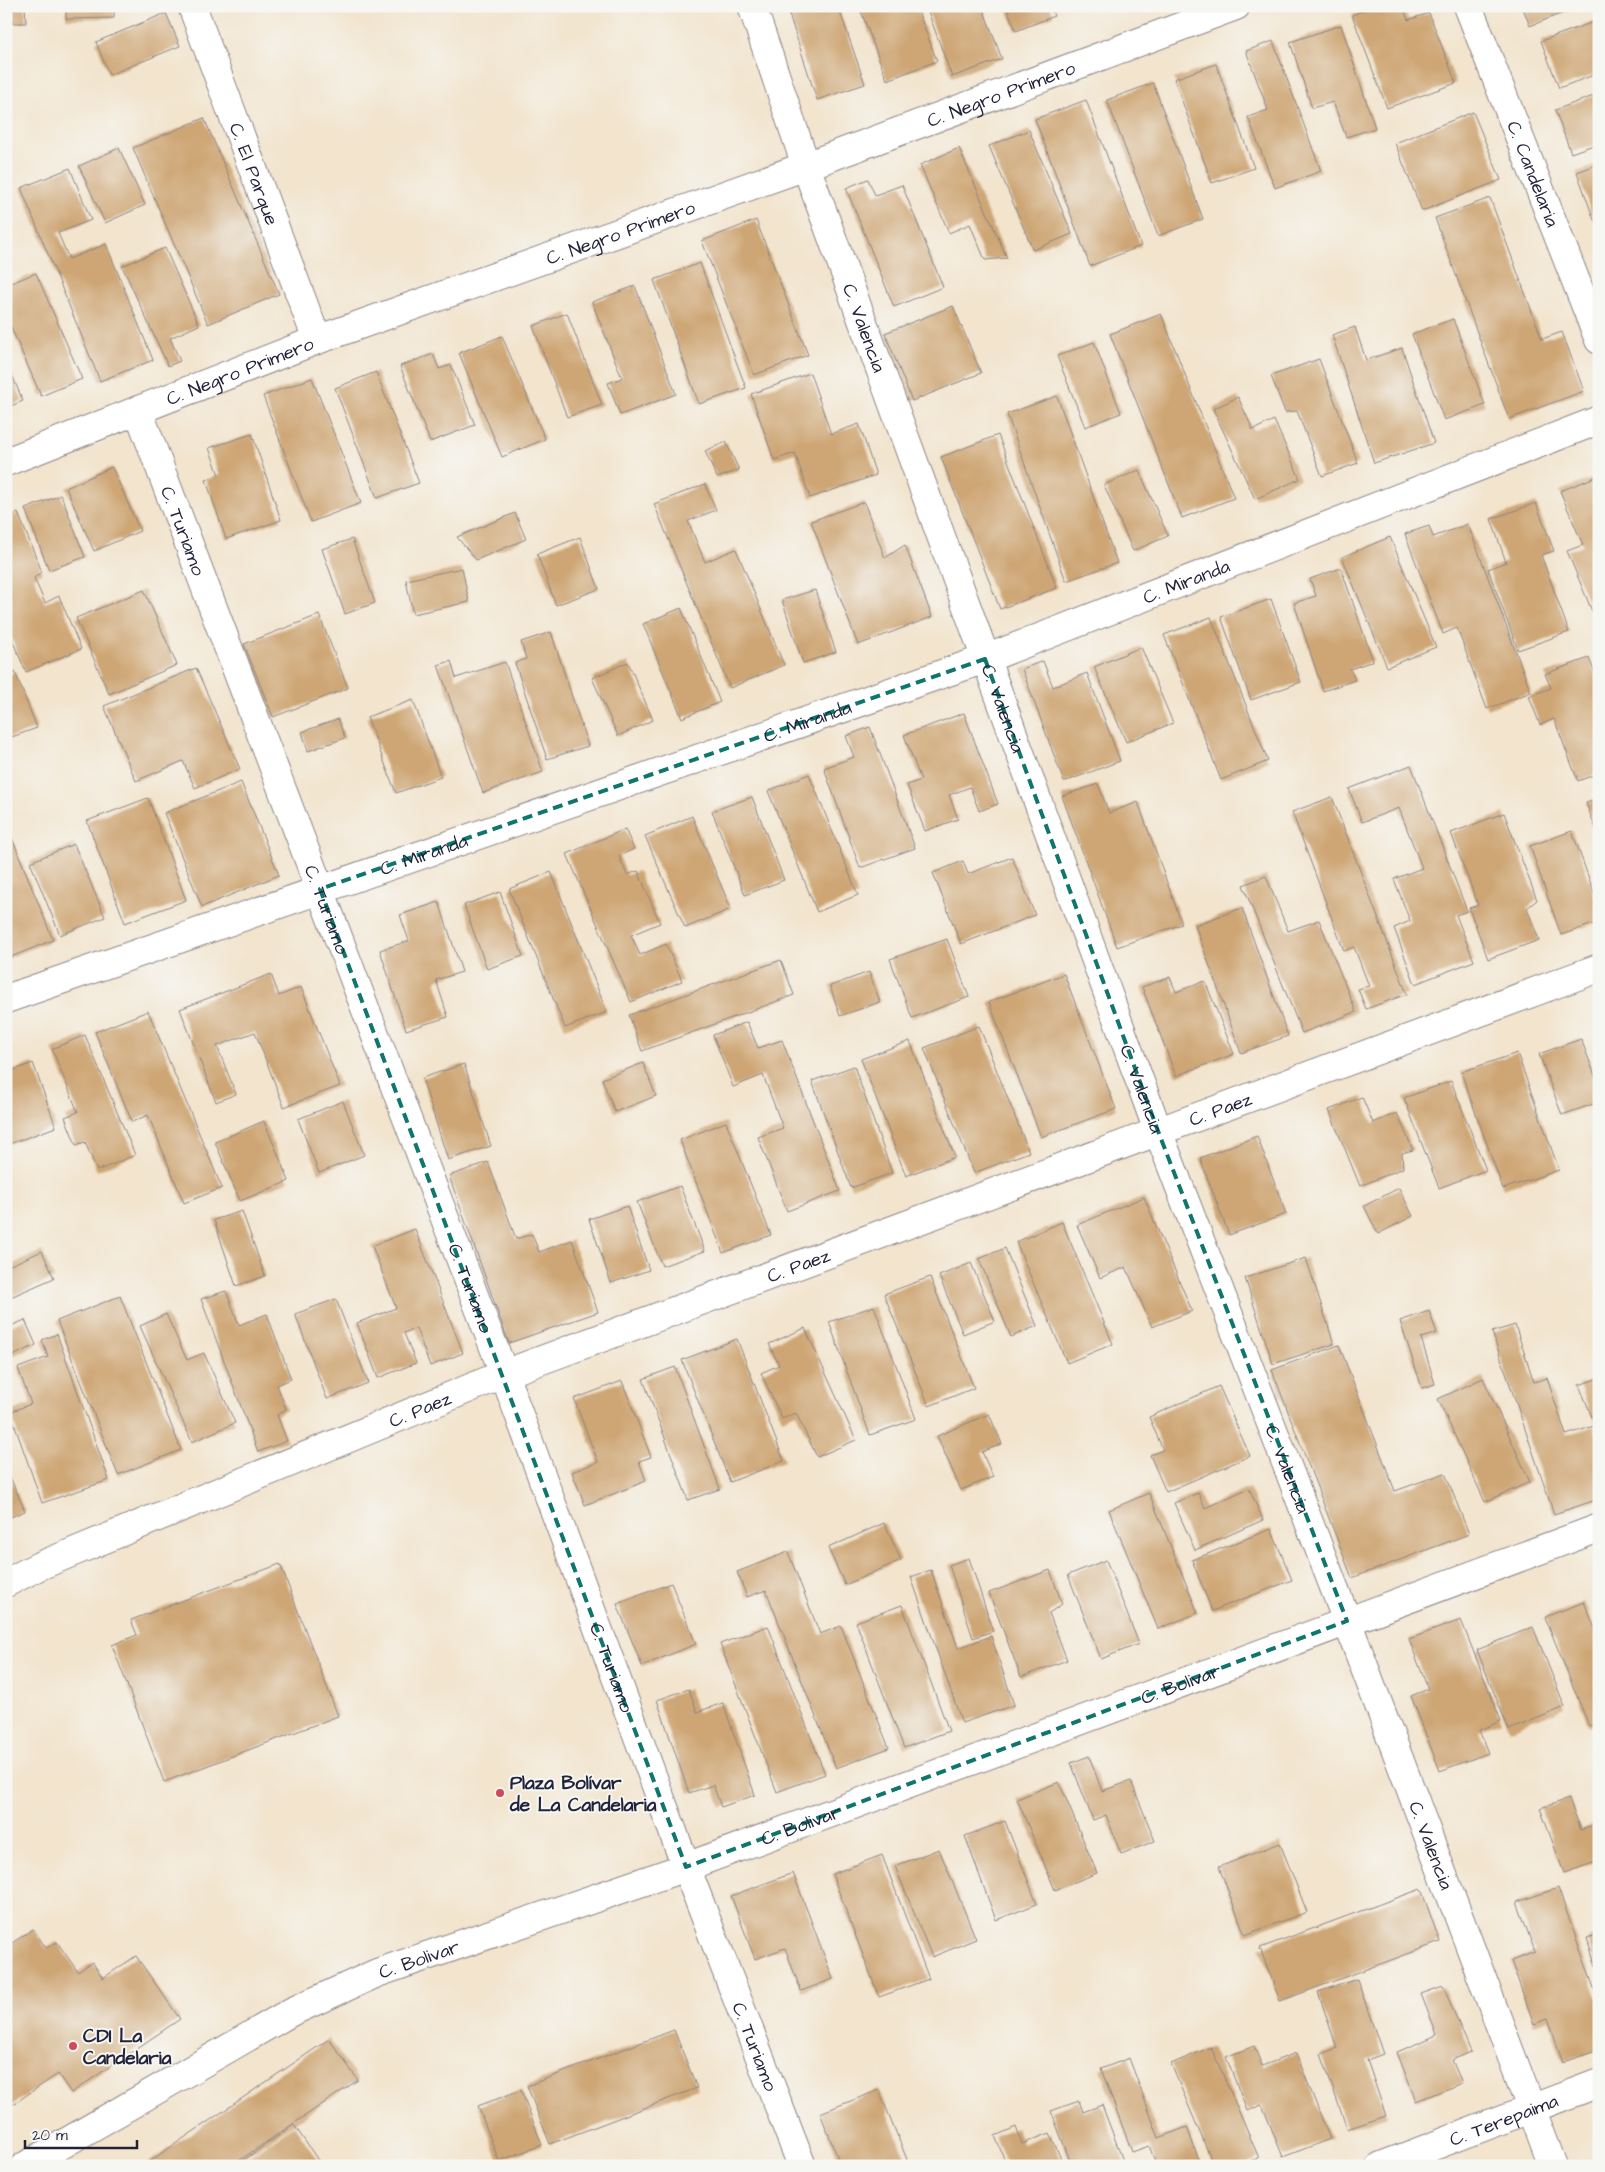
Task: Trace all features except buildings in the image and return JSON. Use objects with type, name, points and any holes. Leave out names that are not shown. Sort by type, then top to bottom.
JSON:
[{"type":"street","name":"C. El Parque","points":[[192,6],[317,340]]},
{"type":"street","name":"C. Valencia","points":[[752,6],[806,166],[1158,1131],[1347,1621],[1553,2166]]},
{"type":"street","name":"C. Negro Primero","points":[[6,462],[317,340],[806,166],[1236,6]]},
{"type":"street","name":"C. Candelaria","points":[[1468,6],[1599,340]]},
{"type":"street","name":"C. Turiamo","points":[[138,410],[504,1374],[686,1867],[802,2166]]},
{"type":"street","name":"C. Miranda","points":[[6,999],[985,659],[1599,420]]},
{"type":"street","name":"C. Paez","points":[[6,1583],[46,1563],[504,1374],[1599,968]]},
{"type":"street","name":"C. Bolivar","points":[[25,2166],[291,2012],[377,1973],[686,1867],[1599,1528]]},
{"type":"street","name":"C. Terepaima","points":[[1381,2166],[1599,2084]]},
{"type":"highlighted area","points":[[985,659],[1158,1131],[1347,1621],[686,1867],[320,889]]},
{"type":"place","name":"Plaza Bolívar de La Candelaria","points":[[500,1793]]},
{"type":"place","name":"CDI La Candelaria","points":[[73,2046]]}]
